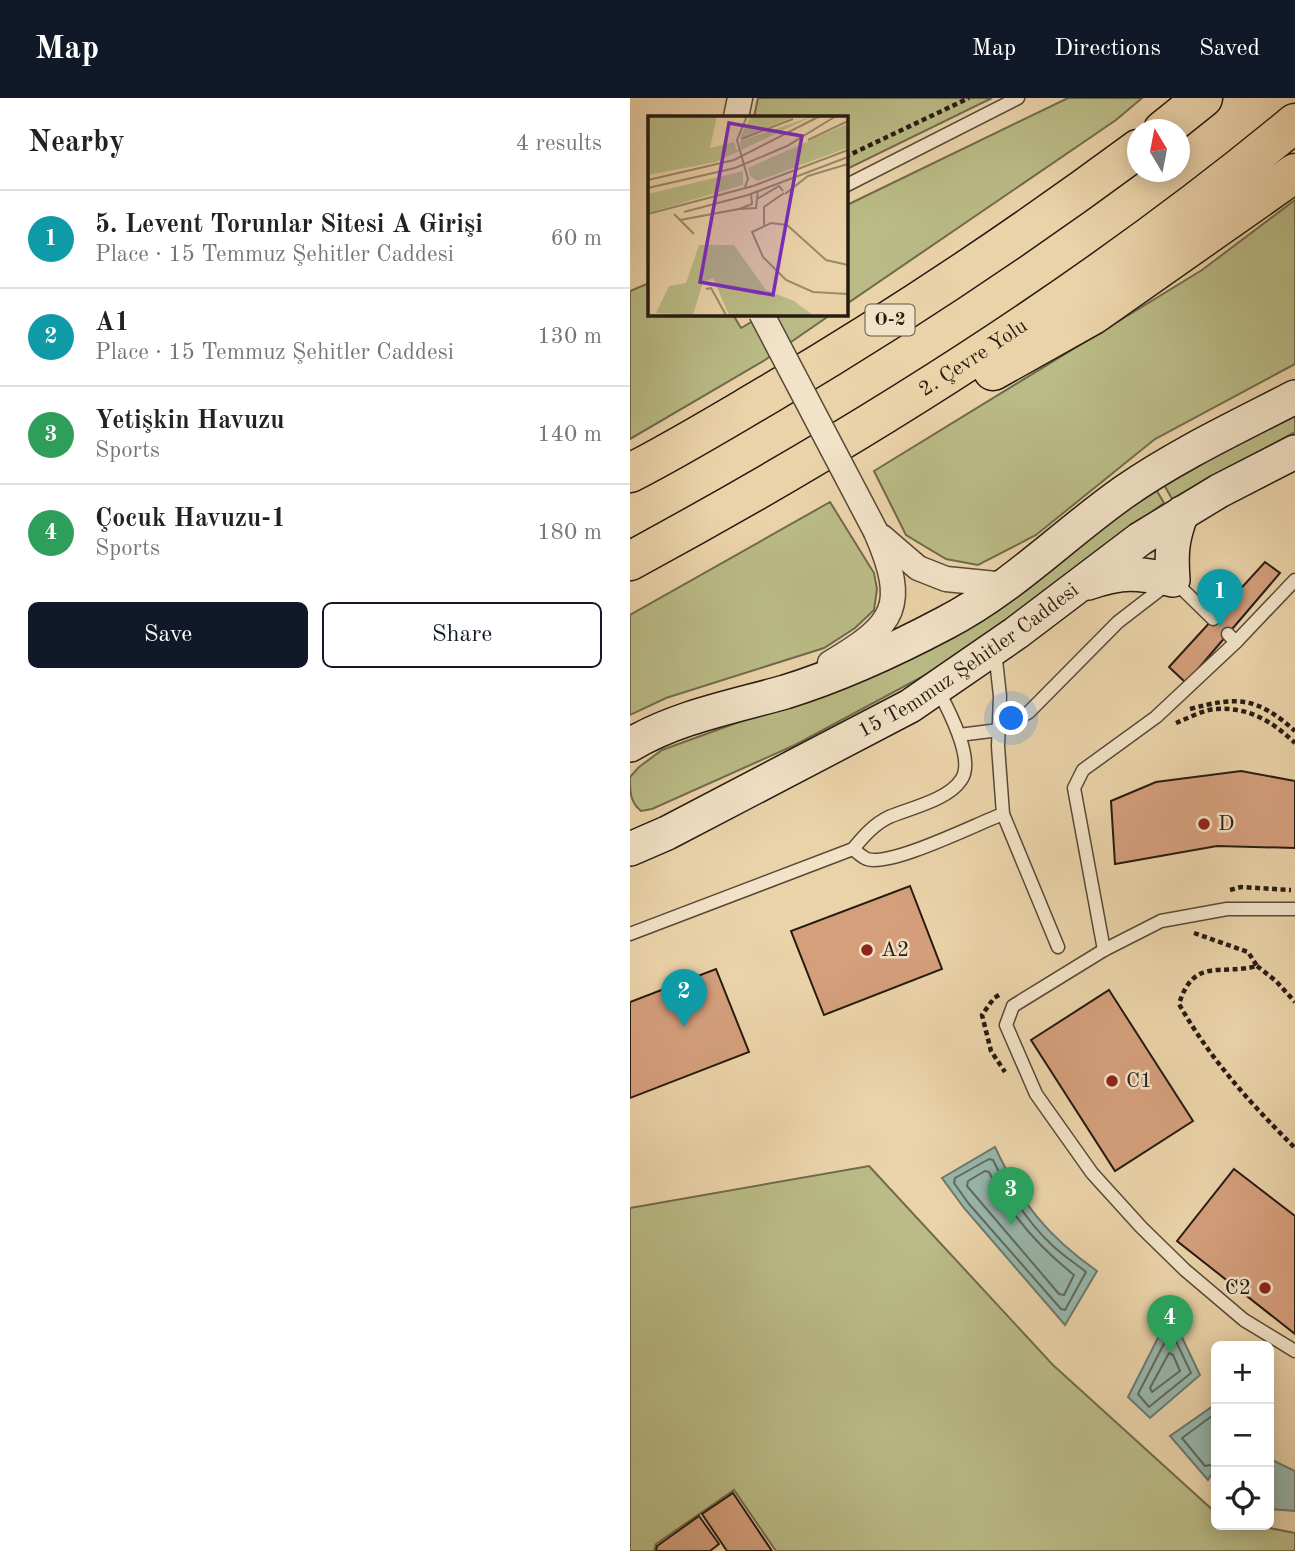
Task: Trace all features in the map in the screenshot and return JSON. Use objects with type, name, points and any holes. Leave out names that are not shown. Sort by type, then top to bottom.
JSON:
[{"type":"highway","points":[[1177,119],[1203,98]]},
{"type":"highway","name":"2. Çevre Yolu","points":[[630,561],[757,491],[1010,333],[1181,214],[1295,123]]},
{"type":"highway","name":"O-2","points":[[630,473],[813,368],[915,304],[1011,240],[1127,157]]},
{"type":"highway","points":[[905,400],[986,375],[1093,315],[1295,173]]},
{"type":"main road","name":"15 Temmuz Şehitler Caddesi","points":[[633,745],[706,713],[787,691],[858,665],[933,629],[974,607],[1006,585],[1154,472],[1295,397]]},
{"type":"main road","name":"15 Temmuz Şehitler Caddesi","points":[[630,849],[667,833],[898,712],[995,648],[1120,552],[1219,491],[1295,452]]},
{"type":"main road","points":[[1076,587],[1106,577],[1133,573],[1173,580],[1171,550],[1182,513]]},
{"type":"main road","points":[[630,821],[647,829],[667,833]]},
{"type":"street","points":[[736,116],[740,98]]},
{"type":"street","points":[[762,315],[876,532],[889,562],[893,589],[887,619],[864,643],[787,691]]},
{"type":"street","points":[[876,532],[918,568],[946,579],[1006,585]]},
{"type":"lane","points":[[847,185],[1017,98]]},
{"type":"lane","points":[[959,736],[999,730],[1029,712],[1118,622],[1173,580],[1213,619]]},
{"type":"lane","points":[[1104,950],[1074,788],[1083,770],[1158,720],[1232,638],[1295,580]]},
{"type":"lane","points":[[995,648],[1000,696],[1003,814],[1058,947]]},
{"type":"lane","points":[[630,934],[853,849],[866,833],[887,818],[938,799],[962,780],[965,767],[959,736],[937,688]]},
{"type":"lane","points":[[853,849],[868,859],[886,859],[1003,814]]},
{"type":"lane","points":[[1295,908],[1227,908],[1161,921],[1104,950],[1013,1006],[1006,1025],[1036,1094],[1092,1173],[1185,1270],[1244,1320],[1295,1351]]},
{"type":"path","points":[[847,156],[969,98]]},
{"type":"path","points":[[1295,731],[1274,712],[1247,701],[1220,701],[1158,720],[1166,727],[1216,708],[1247,711],[1270,721],[1295,743]]},
{"type":"path","points":[[1228,890],[1241,887],[1295,890]]},
{"type":"path","points":[[1161,921],[1248,952],[1257,966],[1276,981],[1295,1002]]},
{"type":"path","points":[[1257,966],[1241,970],[1219,968],[1195,976],[1184,989],[1180,1004],[1197,1036],[1225,1073],[1295,1148]]},
{"type":"path","points":[[1006,991],[994,998],[982,1015],[991,1051],[1006,1073]]},
{"type":"green space","points":[[758,98],[992,98],[847,169],[847,116],[754,116]]},
{"type":"green space","points":[[1068,98],[1142,98],[1116,120],[847,304],[847,205]]},
{"type":"green space","points":[[1295,200],[1295,364],[1155,439],[1036,535],[978,565],[946,559],[906,535],[874,471],[1202,270]]},
{"type":"green space","points":[[648,283],[648,315],[733,315],[741,328],[764,315],[830,315],[765,360],[630,439],[630,291]]},
{"type":"green space","points":[[1295,416],[1295,432],[1172,499],[1163,483]]},
{"type":"green space","points":[[1154,486],[1164,503],[946,664],[795,745],[652,809],[641,811],[635,804],[630,777],[662,750],[854,680]]},
{"type":"green space","points":[[830,502],[874,573],[877,589],[874,610],[855,628],[824,648],[666,698],[630,715],[630,615]]},
{"type":"green space","points":[[869,1166],[1053,1365],[1211,1508],[1211,1530],[1274,1529],[1295,1533],[1295,1551],[776,1551],[734,1490],[656,1544],[654,1551],[630,1551],[630,1208]]},
{"type":"water","points":[[995,1147],[1015,1185],[1037,1217],[1064,1245],[1097,1271],[1065,1325],[964,1208],[942,1178]]},
{"type":"water","points":[[1168,1318],[1179,1331],[1200,1375],[1150,1418],[1128,1397]]},
{"type":"water","points":[[1211,1407],[1211,1475],[1208,1480],[1170,1436]]},
{"type":"water","points":[[1274,1461],[1295,1471],[1295,1511],[1274,1509]]},
{"type":"building","points":[[1265,562],[1280,573],[1186,683],[1169,667]]},
{"type":"building","name":"D","points":[[1241,771],[1295,781],[1295,848],[1217,846],[1115,864],[1111,801],[1156,782]]},
{"type":"building","name":"A2","points":[[910,886],[942,969],[824,1015],[791,931]]},
{"type":"building","points":[[716,969],[749,1052],[630,1098],[630,1002]]},
{"type":"building","name":"C1","points":[[1109,990],[1193,1121],[1115,1171],[1031,1040]]},
{"type":"building","name":"C2","points":[[1234,1169],[1295,1216],[1295,1334],[1177,1241]]},
{"type":"building","points":[[733,1493],[772,1551],[727,1551],[702,1514]]},
{"type":"building","points":[[699,1516],[719,1544],[710,1551],[656,1551],[657,1546]]},
{"type":"place","name":"5. Levent Torunlar Sitesi A Girişi","points":[[1220,627]]},
{"type":"place","name":"D","points":[[1204,824]]},
{"type":"place","name":"A2","points":[[867,950]]},
{"type":"place","name":"A1","points":[[684,1027]]},
{"type":"place","name":"C1","points":[[1112,1081]]},
{"type":"place","name":"Yetişkin Havuzu","points":[[1011,1225]]},
{"type":"place","name":"C2","points":[[1265,1288]]},
{"type":"place","name":"Çocuk Havuzu-1","points":[[1170,1353]]}]
